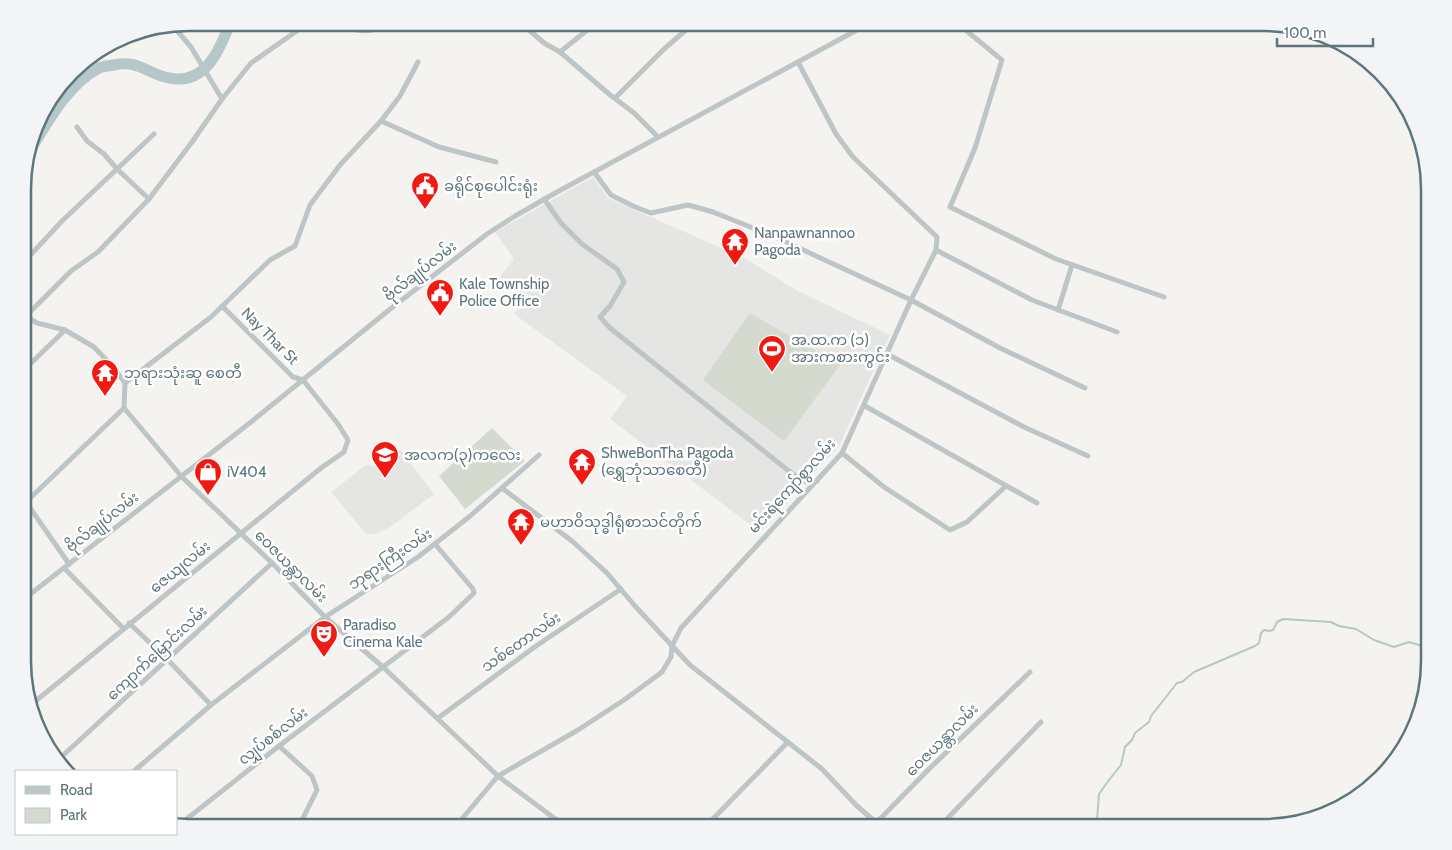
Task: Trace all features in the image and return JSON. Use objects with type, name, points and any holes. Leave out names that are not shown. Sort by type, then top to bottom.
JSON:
[{"type":"street","points":[[31,309],[71,272],[98,252],[149,199],[222,98],[251,63],[297,31]]},
{"type":"street","points":[[531,31],[544,43],[560,52],[634,113],[658,137]]},
{"type":"street","points":[[560,52],[585,31]]},
{"type":"street","points":[[615,98],[684,31]]},
{"type":"street","name":"ဗိုလ်ချုပ်လမ်း","points":[[31,594],[182,477],[487,234],[544,199],[854,31]]},
{"type":"street","points":[[968,31],[1002,60],[975,148],[950,207],[1056,259],[1164,297]]},
{"type":"street","points":[[178,32],[191,47],[222,98]]},
{"type":"street","points":[[125,383],[211,318],[270,260],[295,246],[310,205],[340,165],[381,121],[400,96],[418,62]]},
{"type":"street","points":[[798,62],[836,134],[853,157],[937,237],[936,250],[1032,300],[1117,332]]},
{"type":"street","points":[[381,121],[438,147],[496,162]]},
{"type":"street","points":[[77,126],[87,141],[104,154],[149,199]]},
{"type":"street","points":[[32,253],[62,221],[154,134]]},
{"type":"street","points":[[594,172],[611,195],[633,206],[651,212],[688,205],[714,212],[824,258],[912,300],[1000,348],[1085,388]]},
{"type":"street","points":[[544,199],[561,223],[582,244],[617,269],[624,282],[610,306],[600,317],[610,328],[790,472],[805,482],[817,480]]},
{"type":"street","name":"မင်းရဲကျော်စွာလမ်း","points":[[462,819],[498,776],[578,730],[662,672],[681,628],[842,452],[936,250]]},
{"type":"street","points":[[1058,310],[1072,265]]},
{"type":"street","name":"Nay Thar St","points":[[222,306],[292,376],[302,380],[338,424],[348,440],[344,452]]},
{"type":"street","points":[[31,319],[37,323],[65,330],[94,347],[125,383],[124,408],[31,497]]},
{"type":"street","points":[[31,363],[65,330]]},
{"type":"street","points":[[887,354],[1024,427],[1088,456]]},
{"type":"street","points":[[865,406],[1037,503]]},
{"type":"street","name":"ဝေဇယန္တာလမ်း","points":[[124,408],[182,477],[272,563],[325,618],[383,667],[498,776],[555,819]]},
{"type":"street","name":"ဇေယျလမ်း","points":[[37,700],[321,468],[344,452]]},
{"type":"street","points":[[842,452],[884,488],[950,530],[967,522],[1006,486]]},
{"type":"street","name":"ဘုရားကြီးလမ်း","points":[[135,770],[211,705],[325,618],[418,557],[469,518],[539,455]]},
{"type":"street","points":[[502,488],[572,541],[607,573],[690,665],[822,769],[869,818]]},
{"type":"street","points":[[31,511],[69,564]]},
{"type":"street","name":"လျှပ်စစ်လမ်း","points":[[187,819],[449,617],[474,593],[473,589],[435,544]]},
{"type":"street","name":"ကျောက်မြောင်းလမ်း","points":[[63,756],[272,563]]},
{"type":"street","points":[[64,568],[123,628]]},
{"type":"street","name":"သစ်တောလမ်း","points":[[438,718],[536,646],[621,589]]},
{"type":"street","points":[[129,623],[211,705]]},
{"type":"street","name":"ဝေဇယန္တာလမ်း","points":[[884,818],[929,769],[1030,672]]},
{"type":"street","points":[[947,818],[1041,722]]},
{"type":"street","points":[[713,819],[788,743]]},
{"type":"street","points":[[279,746],[312,776],[317,790],[303,819]]},
{"type":"shaded area","points":[[593,177],[608,198],[746,259],[796,290],[890,335],[839,446],[760,532],[610,419],[627,396],[514,314],[526,299],[499,278],[514,259],[495,232]]},
{"type":"shaded area","name":"အလက(၃)ကလေး","points":[[400,449],[434,494],[390,527],[375,534],[366,534],[331,492],[366,465],[382,466]]},
{"type":"green space","name":"အ.ထ.က (၁) အားကစားကွင်း","points":[[750,313],[840,365],[784,441],[703,380]]},
{"type":"green space","points":[[492,428],[525,461],[465,509],[439,476]]},
{"type":"waterway","points":[[42,132],[67,95],[87,75],[99,68],[129,64],[165,77],[179,79],[190,77],[208,65],[215,56],[227,31]]},
{"type":"waterway","points":[[1097,818],[1099,794],[1121,765],[1125,747],[1132,740],[1135,733],[1149,722],[1151,716],[1177,683],[1182,682],[1194,672],[1255,646],[1259,643],[1261,633],[1264,630],[1273,630],[1277,622],[1283,619],[1331,622],[1339,626],[1356,629],[1374,640],[1394,647],[1409,642],[1420,645]]},
{"type":"place","name":"ခရိုင်စုပေါင်းရုံး","points":[[425,210]]},
{"type":"place","name":"Nanpawnannoo Pagoda","points":[[735,266]]},
{"type":"place","name":"Kale Township Police Office","points":[[440,317]]},
{"type":"place","name":"အ.ထ.က (၁) အားကစားကွင်း","points":[[772,373]]},
{"type":"place","name":"ဘုရားသုံးဆူ စေတီ","points":[[105,397]]},
{"type":"place","name":"အလက(၃)ကလေး","points":[[385,479]]},
{"type":"place","name":"ShweBonTha Pagoda (ရွှေဘုံသာစေတီ)","points":[[582,486]]},
{"type":"place","name":"iV404","points":[[208,496]]},
{"type":"place","name":"မဟာဝိသုဒ္ဓါရုံစာသင်တိုက်","points":[[521,546]]},
{"type":"place","name":"Paradiso Cinema Kale","points":[[324,658]]}]
